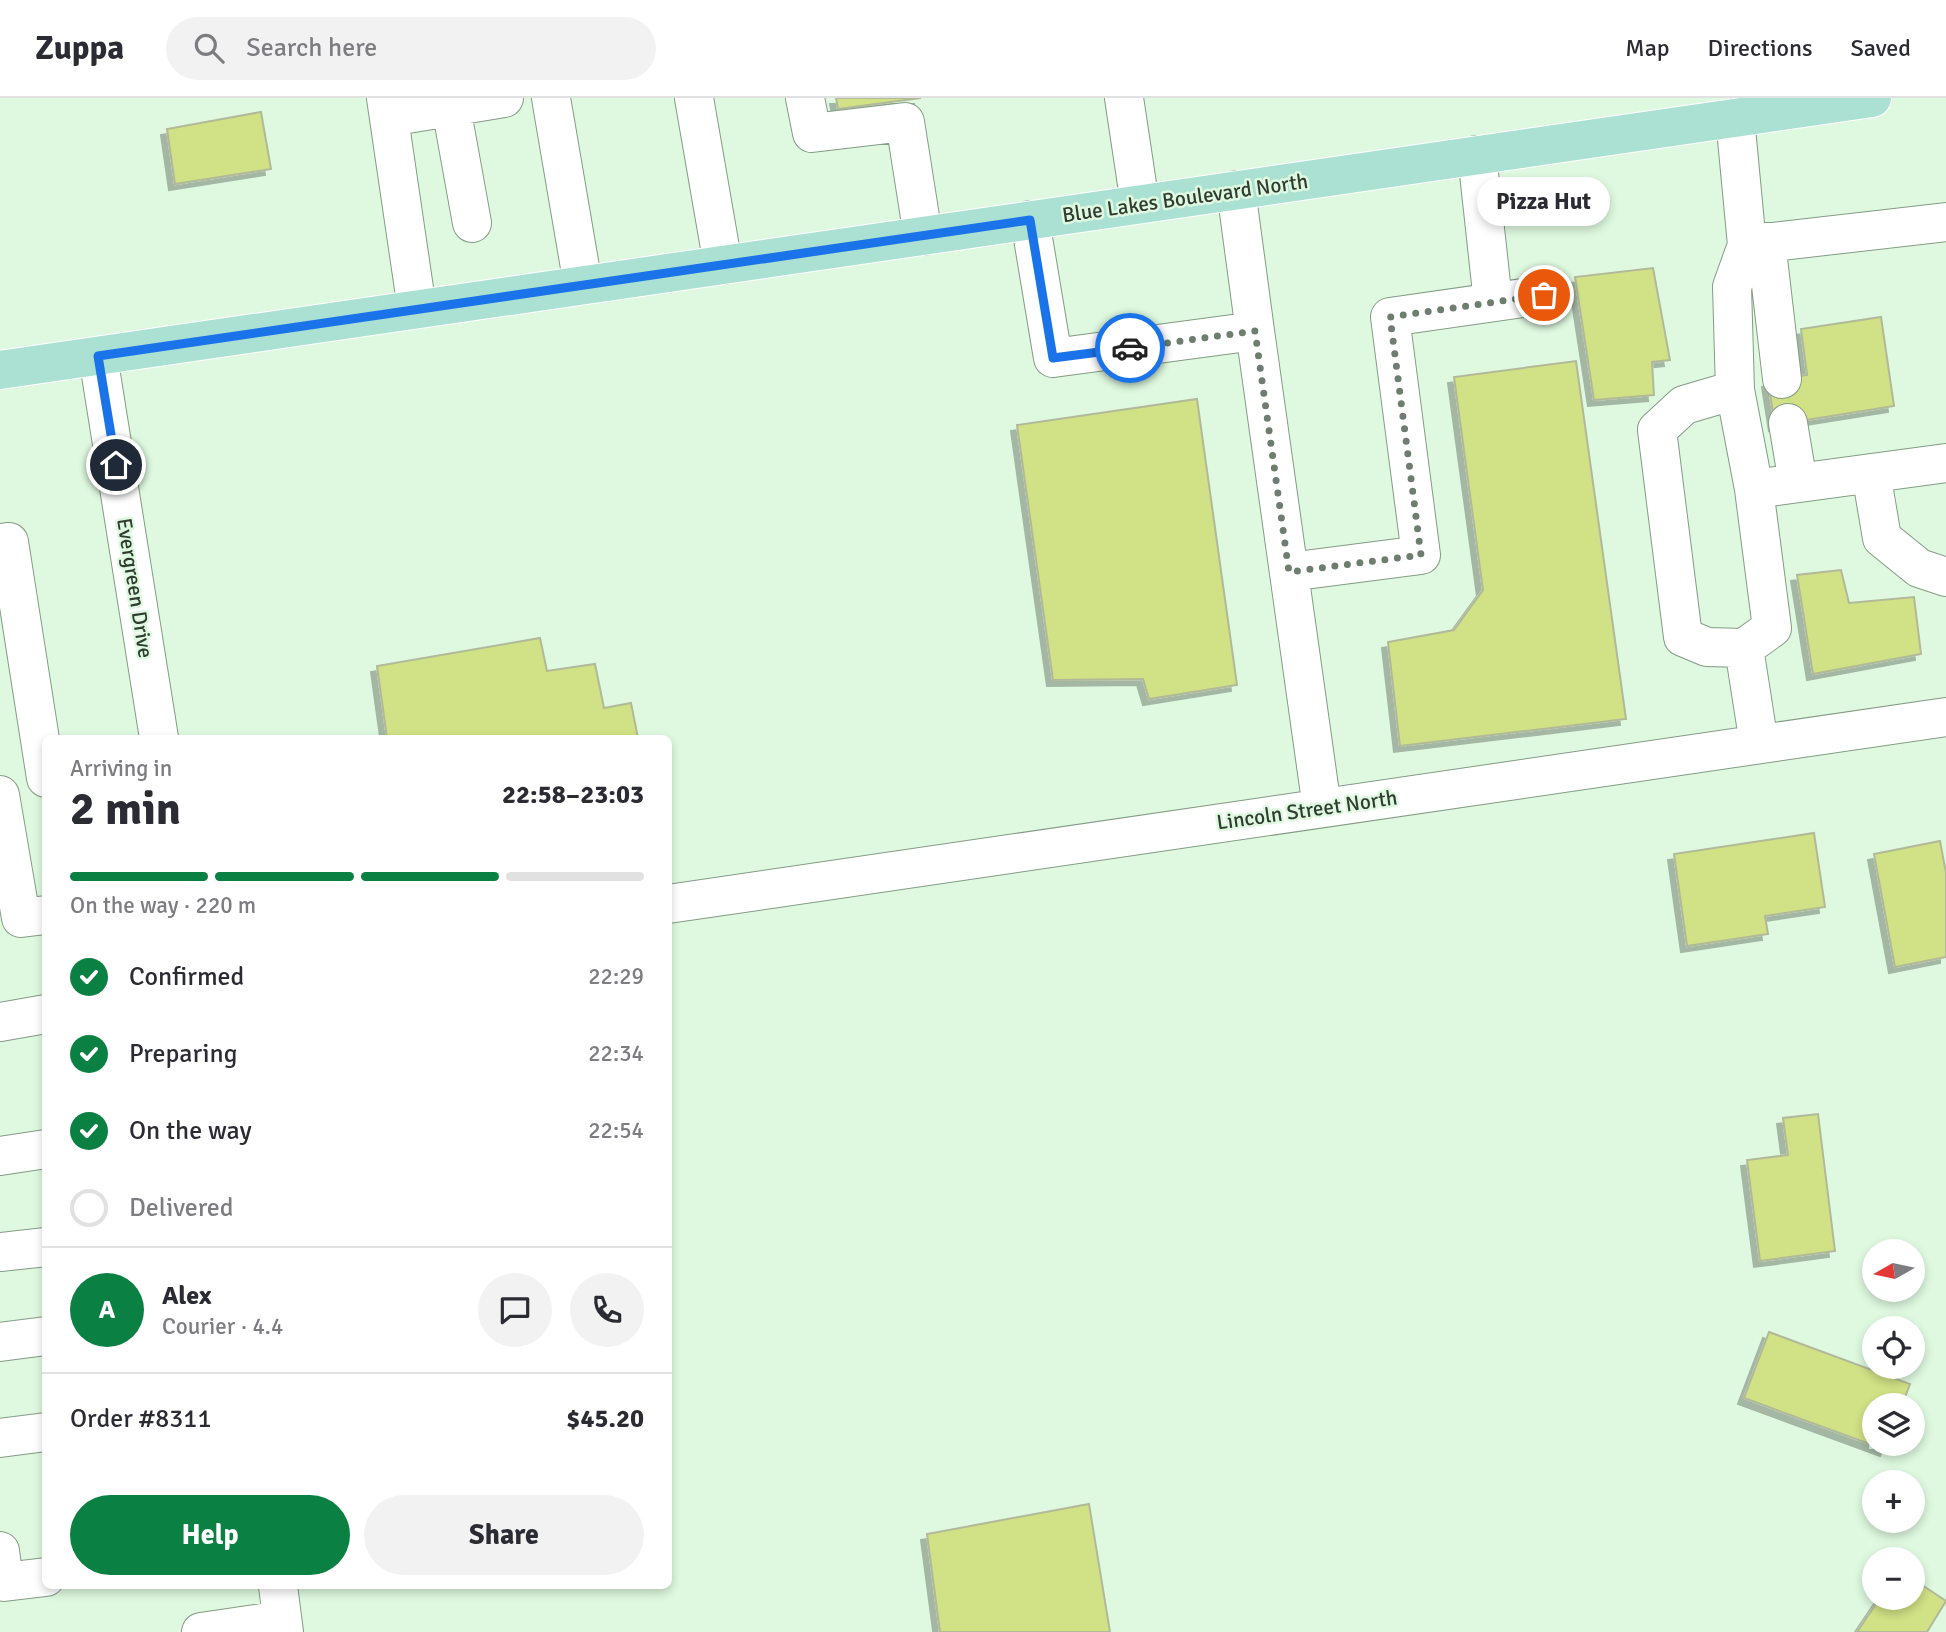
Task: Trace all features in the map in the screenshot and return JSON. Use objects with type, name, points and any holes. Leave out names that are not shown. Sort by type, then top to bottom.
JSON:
[{"type":"main road","name":"Blue Lakes Boulevard North","points":[[0,370],[1872,98]]},
{"type":"street","points":[[417,309],[387,107],[451,107],[504,98]]},
{"type":"street","points":[[551,98],[583,285]]},
{"type":"street","points":[[694,98],[723,265]]},
{"type":"street","points":[[805,98],[812,134],[905,122],[923,236]]},
{"type":"street","points":[[1124,98],[1140,204]]},
{"type":"street","points":[[451,107],[472,223]]},
{"type":"street","points":[[1735,118],[1782,379]]},
{"type":"street","points":[[1477,155],[1493,302]]},
{"type":"street","points":[[1236,190],[1322,808]]},
{"type":"street","points":[[1030,220],[1053,358],[1255,331]]},
{"type":"street","points":[[1757,244],[1946,222]]},
{"type":"street","points":[[1735,390],[1684,405],[1657,430],[1683,637],[1707,648],[1744,649],[1772,628],[1754,489],[1735,390],[1732,287],[1757,244]]},
{"type":"street","points":[[1289,572],[1421,555],[1390,317],[1544,295]]},
{"type":"street","name":"Evergreen Drive","points":[[98,356],[159,735]]},
{"type":"street","points":[[1787,423],[1798,483]]},
{"type":"street","points":[[1754,489],[1946,463]]},
{"type":"street","points":[[1871,473],[1882,538],[1919,568],[1946,577]]},
{"type":"street","points":[[0,544],[9,542],[42,752]]},
{"type":"street","points":[[1744,649],[1759,744]]},
{"type":"street","name":"Lincoln Street North","points":[[672,903],[1946,717]]},
{"type":"street","points":[[0,794],[21,918],[42,915]]},
{"type":"street","points":[[0,1022],[42,1015]]},
{"type":"street","points":[[0,1156],[42,1150]]},
{"type":"street","points":[[0,1252],[42,1247]]},
{"type":"street","points":[[0,1342],[42,1337]]},
{"type":"street","points":[[0,1438],[42,1433]]},
{"type":"street","points":[[0,1550],[4,1582],[42,1577]]},
{"type":"street","points":[[201,1632],[281,1612]]},
{"type":"building","points":[[836,98],[921,98],[838,109]]},
{"type":"building","points":[[261,112],[271,169],[175,184],[167,129]]},
{"type":"building","points":[[1653,268],[1670,360],[1652,362],[1654,395],[1594,400],[1575,277]]},
{"type":"building","points":[[1881,317],[1894,406],[1775,425],[1768,381],[1807,375],[1801,329]]},
{"type":"building","points":[[1576,361],[1626,719],[1400,746],[1388,642],[1454,630],[1483,590],[1454,377]]},
{"type":"building","points":[[1197,399],[1237,685],[1149,699],[1143,679],[1053,680],[1017,425]]},
{"type":"building","points":[[1841,570],[1849,603],[1914,597],[1921,654],[1813,674],[1797,575]]},
{"type":"building","points":[[540,638],[547,671],[595,664],[604,708],[631,703],[637,735],[387,735],[377,666]]},
{"type":"building","points":[[1814,833],[1825,907],[1765,916],[1768,934],[1687,946],[1674,854]]},
{"type":"building","points":[[1940,841],[1946,873],[1946,957],[1895,967],[1874,854]]},
{"type":"building","points":[[1818,1114],[1835,1251],[1760,1261],[1747,1160],[1788,1155],[1783,1118]]},
{"type":"building","points":[[1769,1332],[1862,1366],[1862,1379],[1896,1379],[1910,1384],[1907,1393],[1862,1393],[1862,1441],[1744,1398]]},
{"type":"building","points":[[1089,1504],[1110,1632],[940,1632],[927,1534]]},
{"type":"building","points":[[1925,1587],[1946,1601],[1927,1632],[1857,1632],[1872,1610],[1925,1610]]},
{"type":"way so far","points":[[1130,348],[1255,331],[1289,572],[1421,555],[1390,317],[1544,295]]},
{"type":"place","name":"Pizza Hut","points":[[1544,295]]},
{"type":"route","points":[[116,465],[98,356],[1030,220],[1053,358],[1130,348]]}]
